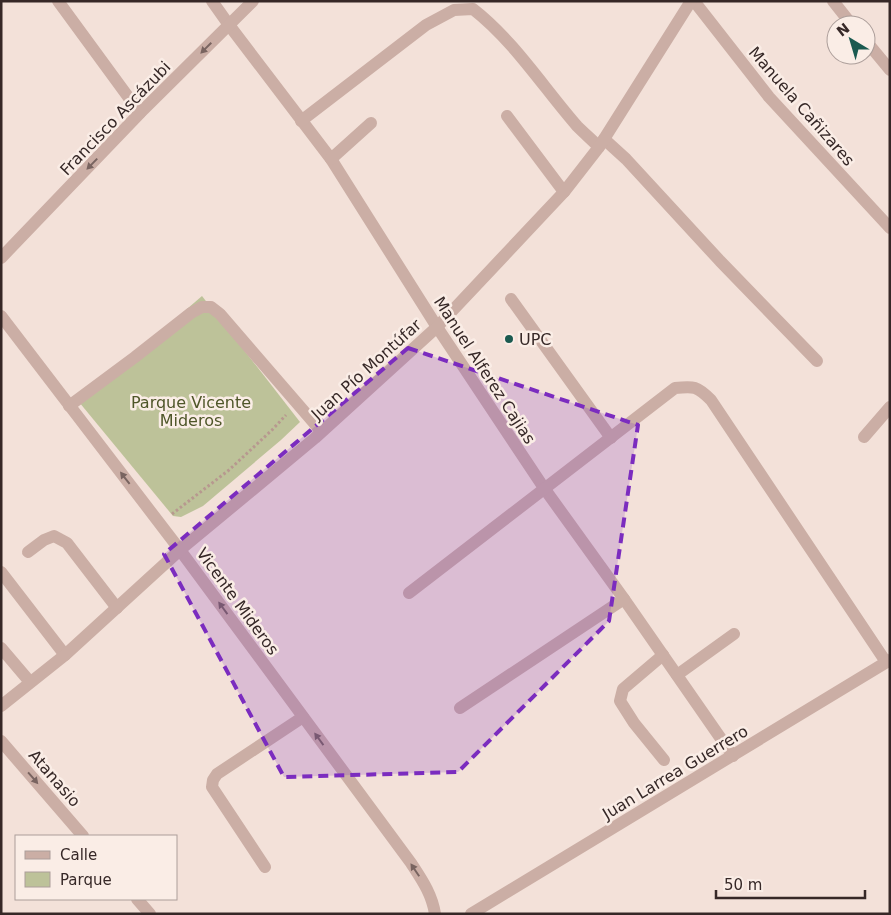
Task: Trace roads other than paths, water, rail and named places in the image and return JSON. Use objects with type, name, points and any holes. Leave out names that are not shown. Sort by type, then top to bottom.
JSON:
[{"type":"street","points":[[58,1],[140,113]]},
{"type":"street","name":"Manuel Alferez Cajias","points":[[212,1],[331,159],[437,327],[544,488],[733,756]]},
{"type":"street","name":"Francisco Ascázubi","points":[[1,258],[140,113],[253,1]]},
{"type":"street","name":"Juan Pío Montúfar","points":[[1,706],[65,655],[180,550],[315,438],[437,327],[564,192],[602,143],[693,1]]},
{"type":"street","name":"Manuela Cañizares","points":[[693,1],[769,97],[890,228]]},
{"type":"street","points":[[833,1],[844,15]]},
{"type":"street","points":[[301,121],[426,25],[454,10],[473,9],[490,22],[578,126],[626,159],[720,261],[817,361]]},
{"type":"street","points":[[876,54],[890,70]]},
{"type":"street","points":[[507,116],[564,192]]},
{"type":"street","points":[[331,159],[372,123]]},
{"type":"street","points":[[511,299],[611,438]]},
{"type":"street","points":[[69,406],[191,313],[202,307],[212,307],[321,431]]},
{"type":"street","name":"Vicente Mideros","points":[[1,316],[180,550],[424,883],[434,904],[435,914]]},
{"type":"street","points":[[409,593],[675,388],[690,386],[701,390],[711,400],[888,661]]},
{"type":"street","points":[[864,437],[890,407]]},
{"type":"street","points":[[28,552],[44,540],[54,536],[67,543],[117,608]]},
{"type":"street","points":[[1,572],[65,655]]},
{"type":"street","points":[[460,708],[624,599]]},
{"type":"street","points":[[677,675],[734,634]]},
{"type":"street","points":[[1,648],[30,682]]},
{"type":"street","points":[[663,655],[623,689],[620,701],[634,723],[664,760]]},
{"type":"street","name":"Juan Larrea Guerrero","points":[[477,913],[888,661]]},
{"type":"street","points":[[265,866],[212,787],[213,780],[218,774],[303,717]]},
{"type":"street","name":"Atanasio","points":[[1,741],[82,835]]},
{"type":"street","points":[[138,900],[150,914]]},
{"type":"place","name":"UPC","points":[[509,339]]},
{"type":"park label","name":"Parque Vicente Mideros","points":[[191,411]]}]
